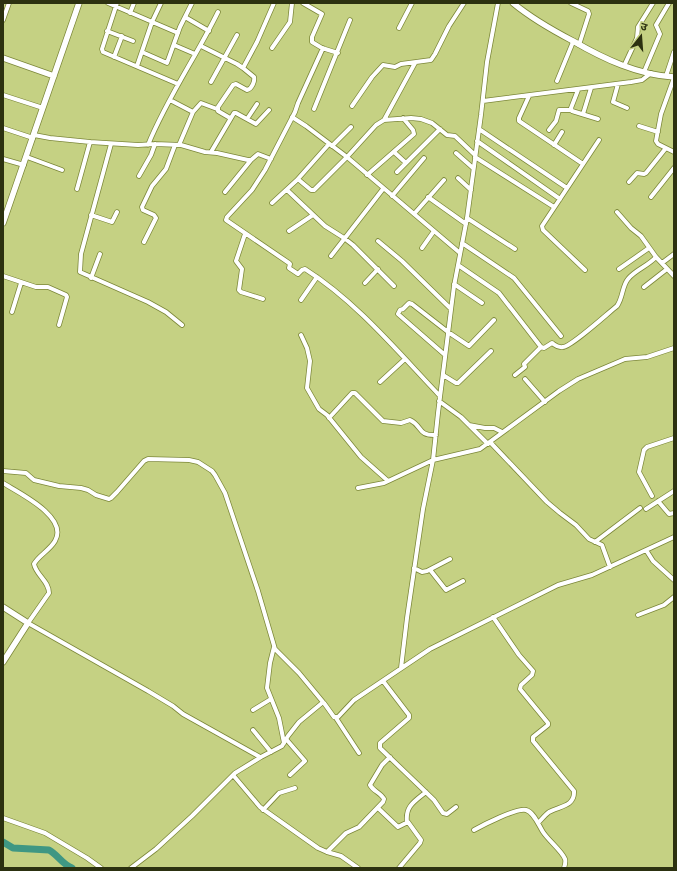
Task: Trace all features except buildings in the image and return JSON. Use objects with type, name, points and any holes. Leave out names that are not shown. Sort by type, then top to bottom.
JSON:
[{"type":"street","points":[[3,20],[8,3]]},
{"type":"street","points":[[3,223],[79,3]]},
{"type":"street","points":[[108,3],[116,5],[178,34]]},
{"type":"street","points":[[130,12],[134,3]]},
{"type":"street","points":[[137,66],[152,22],[161,3]]},
{"type":"street","points":[[142,52],[167,63],[192,3]]},
{"type":"street","points":[[243,68],[257,42],[274,3]]},
{"type":"street","points":[[272,48],[290,22],[292,3]]},
{"type":"street","points":[[303,3],[322,14],[311,40],[312,43],[338,53]]},
{"type":"street","points":[[399,28],[412,3]]},
{"type":"street","points":[[352,106],[382,65],[396,67],[401,64],[431,60],[449,26],[464,3]]},
{"type":"street","points":[[401,668],[423,509],[434,460],[454,284],[467,218],[487,62],[498,3]]},
{"type":"street","points":[[513,3],[554,32],[605,59],[644,72],[674,77],[662,111],[657,142],[674,152]]},
{"type":"street","points":[[571,3],[588,11],[590,14],[579,45]]},
{"type":"street","points":[[624,66],[636,40],[638,27],[653,3]]},
{"type":"street","points":[[644,72],[660,34],[656,25],[669,3]]},
{"type":"street","points":[[116,5],[102,49],[103,52],[178,84]]},
{"type":"street","points":[[148,145],[178,84],[201,46],[218,12]]},
{"type":"street","points":[[185,17],[209,31]]},
{"type":"street","points":[[314,109],[338,53],[350,20]]},
{"type":"street","points":[[108,31],[133,41]]},
{"type":"street","points":[[114,57],[122,36]]},
{"type":"street","points":[[211,82],[237,36]]},
{"type":"street","points":[[557,81],[573,42]]},
{"type":"street","points":[[174,45],[195,54]]},
{"type":"street","points":[[201,46],[224,57],[254,76],[254,81],[247,90],[236,84],[231,86],[217,110]]},
{"type":"street","points":[[323,48],[271,160],[252,190],[226,219],[227,222],[289,263],[290,269],[298,274],[303,269],[317,277],[350,304],[405,359],[440,398],[489,443],[539,495],[576,525],[586,537],[602,546],[610,567]]},
{"type":"street","points":[[666,76],[674,52]]},
{"type":"street","points":[[3,58],[54,76]]},
{"type":"street","points":[[384,120],[415,63]]},
{"type":"street","points":[[483,101],[618,84],[642,80],[651,73]]},
{"type":"street","points":[[618,84],[613,102],[627,108]]},
{"type":"street","points":[[583,114],[591,88]]},
{"type":"street","points":[[571,110],[578,90]]},
{"type":"street","points":[[3,95],[43,108]]},
{"type":"street","points":[[529,96],[519,121],[582,164]]},
{"type":"street","points":[[170,100],[193,112]]},
{"type":"street","points":[[144,242],[156,218],[143,210],[142,207],[154,182],[166,169],[193,112],[201,103],[230,118]]},
{"type":"street","points":[[247,119],[257,104]]},
{"type":"street","points":[[211,152],[230,118],[236,113],[256,124],[269,110]]},
{"type":"street","points":[[549,130],[556,121],[560,110],[571,110],[598,119]]},
{"type":"street","points":[[292,117],[347,158],[460,252]]},
{"type":"street","points":[[367,175],[414,134],[413,130],[403,118]]},
{"type":"street","points":[[296,180],[300,180],[313,190],[347,158],[376,125],[384,120],[403,118],[421,119],[432,123],[450,136],[455,136],[475,156],[554,208]]},
{"type":"street","points":[[639,126],[658,132]]},
{"type":"street","points":[[272,204],[330,145],[351,127]]},
{"type":"street","points":[[3,128],[34,136],[90,142],[112,144],[177,145],[205,152],[251,160]]},
{"type":"street","points":[[397,172],[440,129]]},
{"type":"street","points":[[479,129],[567,188]]},
{"type":"street","points":[[554,145],[562,132]]},
{"type":"street","points":[[585,270],[542,228],[542,225],[599,140]]},
{"type":"street","points":[[477,141],[560,199]]},
{"type":"street","points":[[77,188],[90,142]]},
{"type":"street","points":[[112,144],[81,254],[79,266],[81,274],[148,302],[166,312],[182,325]]},
{"type":"street","points":[[139,176],[151,155],[155,144]]},
{"type":"street","points":[[629,182],[637,173],[646,173],[666,148]]},
{"type":"street","points":[[394,152],[406,163]]},
{"type":"street","points":[[456,153],[473,168]]},
{"type":"street","points":[[225,192],[251,160],[258,154],[271,160]]},
{"type":"street","points":[[27,157],[62,170]]},
{"type":"street","points":[[392,196],[424,158]]},
{"type":"street","points":[[3,159],[24,165]]},
{"type":"street","points":[[651,197],[674,168]]},
{"type":"street","points":[[458,178],[471,190]]},
{"type":"street","points":[[414,214],[444,180]]},
{"type":"street","points":[[331,256],[383,189]]},
{"type":"street","points":[[287,190],[330,230],[344,238],[394,286]]},
{"type":"street","points":[[428,197],[466,224]]},
{"type":"street","points":[[91,215],[112,222],[117,212]]},
{"type":"street","points":[[617,212],[630,228],[641,236],[656,257],[674,276]]},
{"type":"street","points":[[289,231],[313,215]]},
{"type":"street","points":[[467,218],[515,249]]},
{"type":"street","points":[[422,248],[434,231]]},
{"type":"street","points":[[245,234],[236,261],[242,270],[240,290],[241,292],[263,299]]},
{"type":"street","points":[[378,241],[402,261],[451,309]]},
{"type":"street","points":[[462,243],[514,278],[561,336]]},
{"type":"street","points":[[619,269],[649,248]]},
{"type":"street","points":[[91,278],[100,254]]},
{"type":"street","points":[[662,264],[674,254]]},
{"type":"street","points":[[515,375],[525,367],[524,364],[541,347],[544,348],[552,343],[556,347],[563,348],[573,342],[617,306],[620,302],[628,278],[656,257]]},
{"type":"street","points":[[458,265],[499,293],[541,347]]},
{"type":"street","points":[[365,282],[378,269]]},
{"type":"street","points":[[644,287],[667,269]]},
{"type":"street","points":[[3,276],[36,287],[48,287],[66,295],[67,297],[59,325]]},
{"type":"street","points":[[301,300],[317,277]]},
{"type":"street","points":[[12,312],[21,283]]},
{"type":"street","points":[[454,284],[482,303]]},
{"type":"street","points":[[445,355],[398,313],[409,303],[469,346],[494,320]]},
{"type":"street","points":[[301,335],[307,348],[310,361],[307,388],[320,410],[329,418],[361,456],[388,481]]},
{"type":"street","points":[[358,488],[376,486],[434,460],[474,451],[489,443],[559,391],[578,379],[625,359],[647,357],[674,348]]},
{"type":"street","points":[[443,375],[458,383],[491,351]]},
{"type":"street","points":[[380,382],[405,359]]},
{"type":"street","points":[[525,379],[544,402]]},
{"type":"street","points":[[329,418],[352,393],[355,393],[383,422],[401,423],[410,420],[414,422],[424,434],[428,436],[436,435]]},
{"type":"street","points":[[468,425],[495,428],[502,432]]},
{"type":"street","points":[[652,496],[640,472],[644,450],[647,447],[674,438]]},
{"type":"street","points":[[3,471],[26,473],[36,481],[59,486],[81,488],[109,499],[144,461],[148,459],[189,460],[207,467],[215,475],[225,493],[258,591],[274,647],[336,718],[359,753]]},
{"type":"street","points":[[3,484],[45,510],[52,517],[57,526],[56,541],[34,564],[36,571],[48,586],[49,593],[3,662]]},
{"type":"street","points":[[646,509],[674,491]]},
{"type":"street","points":[[658,501],[669,514],[674,513]]},
{"type":"street","points":[[595,542],[640,508]]},
{"type":"street","points":[[336,718],[354,700],[430,649],[558,585],[592,575],[674,536]]},
{"type":"street","points":[[646,550],[654,561],[674,580]]},
{"type":"street","points":[[414,568],[422,572],[431,571],[450,559]]},
{"type":"street","points":[[431,571],[446,590],[463,581]]},
{"type":"street","points":[[638,615],[664,605],[674,597]]},
{"type":"street","points":[[3,607],[28,623],[161,699],[183,714],[260,757]]},
{"type":"street","points":[[493,617],[519,655],[533,671],[532,675],[521,685],[520,688],[548,721],[548,724],[533,737],[533,741],[574,791],[574,796],[570,803],[550,811],[538,823]]},
{"type":"street","points":[[274,647],[267,685],[279,718],[285,741],[305,760],[290,775]]},
{"type":"street","points":[[383,681],[409,717],[408,720],[380,743],[380,748],[434,800],[443,813],[447,814],[456,807]]},
{"type":"street","points":[[253,710],[271,699]]},
{"type":"street","points":[[131,868],[179,829],[232,775],[260,757],[280,747],[299,722],[323,702]]},
{"type":"street","points":[[253,730],[271,752]]},
{"type":"street","points":[[327,852],[346,833],[359,827],[383,802],[384,799],[382,795],[371,788],[370,784],[382,765],[390,757]]},
{"type":"street","points":[[232,775],[263,810],[309,842],[327,852],[341,856],[358,868]]},
{"type":"street","points":[[263,810],[279,793],[295,788]]},
{"type":"street","points":[[401,867],[421,841],[408,822],[407,813],[409,807],[426,792]]},
{"type":"street","points":[[378,808],[398,827],[408,822]]},
{"type":"street","points":[[474,830],[495,819],[525,810],[530,812],[546,837],[564,858],[566,862],[564,868]]},
{"type":"street","points":[[3,818],[45,833],[101,868]]},
{"type":"waterway","points":[[3,842],[13,848],[49,850],[72,868]]}]
